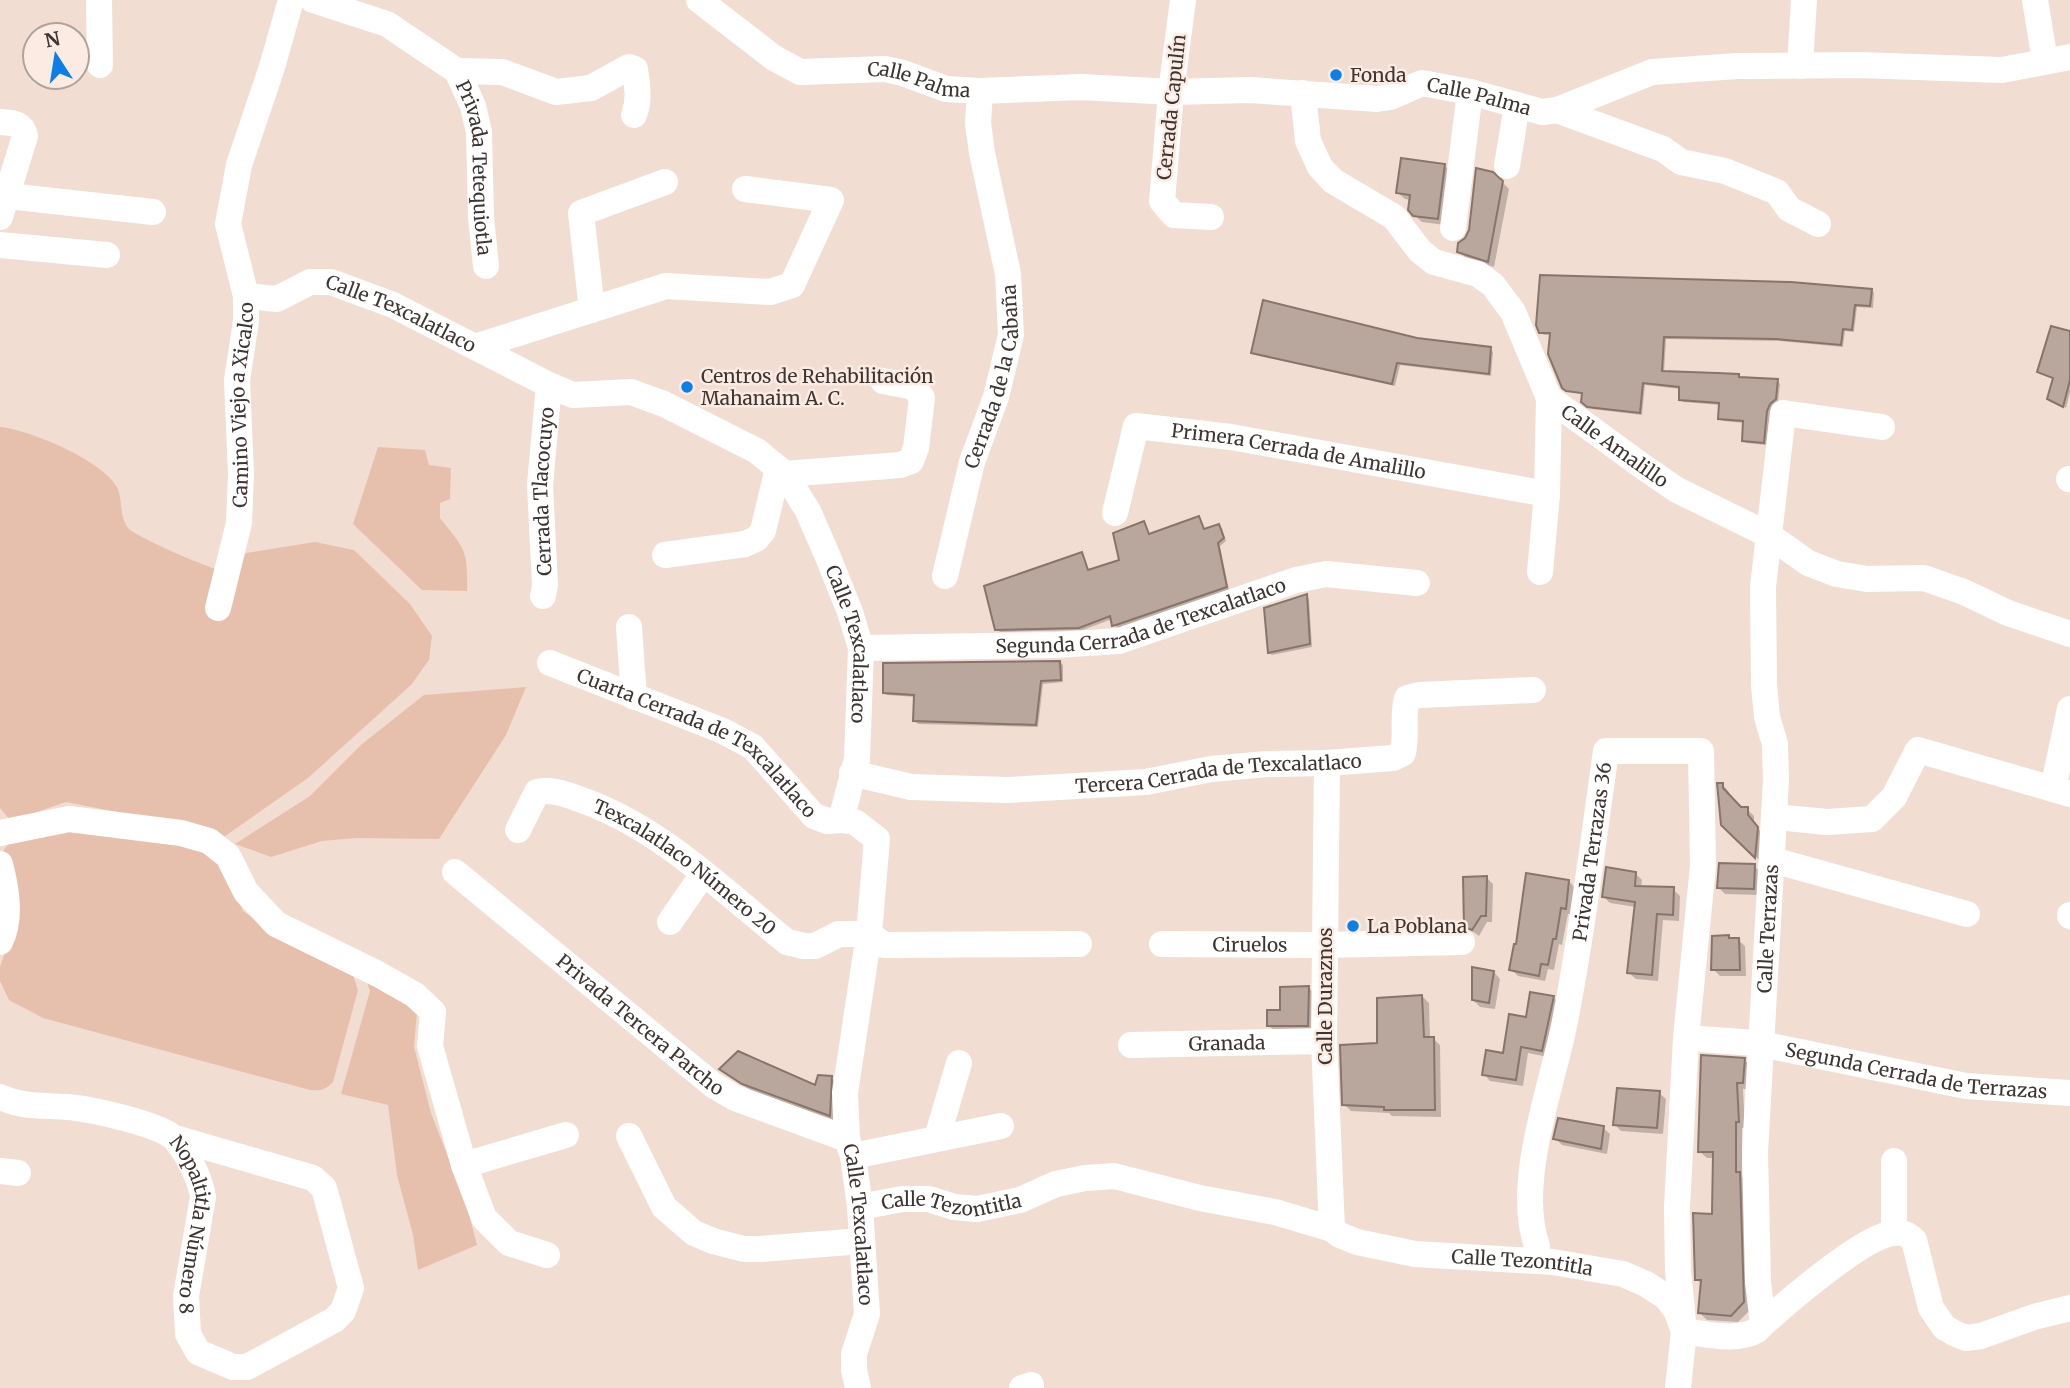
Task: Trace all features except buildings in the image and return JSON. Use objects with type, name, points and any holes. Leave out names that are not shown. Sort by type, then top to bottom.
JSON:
[{"type":"street","points":[[99,0],[100,65]]},
{"type":"street","name":"Camino Viejo a Xicalco","points":[[218,608],[239,523],[241,474],[237,380],[246,321],[246,296],[228,224],[239,165],[291,0]]},
{"type":"street","points":[[313,0],[387,24],[457,71],[502,72],[556,92],[591,88],[629,67],[635,69],[638,94],[634,115]]},
{"type":"street","name":"Calle Palma","points":[[699,0],[774,58],[800,72],[885,69],[946,89],[980,91],[1082,87],[1171,92],[1250,90],[1377,99],[1390,97],[1422,83],[1470,92],[1542,112],[1557,110],[1652,72],[1737,66],[2002,70],[2058,59]]},
{"type":"street","name":"Cerrada Capulín","points":[[1183,0],[1171,92],[1162,201],[1174,215],[1211,217]]},
{"type":"street","points":[[1800,66],[1804,0]]},
{"type":"street","points":[[2035,0],[2058,59]]},
{"type":"street","name":"Privada Tetequiotla","points":[[457,71],[473,106],[479,132],[482,166],[481,218],[486,266]]},
{"type":"street","name":"Cerrada de la Cabaña","points":[[945,576],[972,462],[996,397],[1011,335],[1008,274],[978,123],[980,91]]},
{"type":"street","points":[[1454,228],[1470,92]]},
{"type":"street","name":"Calle Amalillo","points":[[1303,93],[1308,141],[1320,167],[1333,181],[1394,217],[1420,251],[1434,262],[1478,274],[1493,285],[1513,312],[1549,398],[1676,490],[1769,535],[1808,563],[1837,574],[1867,579],[1924,578],[1964,592],[2008,613],[2070,634]]},
{"type":"street","points":[[1507,166],[1517,104]]},
{"type":"street","points":[[1557,110],[1663,149],[1681,162],[1725,172],[1777,192],[1789,209],[1818,224]]},
{"type":"street","points":[[0,122],[20,125],[25,136],[4,206],[153,212]]},
{"type":"street","points":[[592,310],[582,213],[664,182]]},
{"type":"street","points":[[475,347],[666,286],[770,292],[792,285],[831,200],[745,190]]},
{"type":"street","points":[[0,245],[107,256]]},
{"type":"street","name":"Calle Texcalatlaco","points":[[246,296],[277,299],[310,282],[331,282],[393,305],[573,395],[631,392],[664,404],[757,451],[782,471],[808,512],[850,612],[861,648],[857,759],[841,820],[855,822],[877,839],[869,934],[845,1093],[860,1207],[867,1314],[854,1354],[858,1388]]},
{"type":"street","points":[[665,555],[745,544],[756,539],[763,531],[782,471],[900,465],[911,461],[916,448],[922,398],[914,387],[883,381]]},
{"type":"street","name":"Cerrada Tlacocuyo","points":[[543,596],[545,585],[540,485],[549,385]]},
{"type":"street","points":[[1540,572],[1547,494],[1549,398]]},
{"type":"street","name":"Calle Terrazas","points":[[1763,1324],[1758,1282],[1755,1153],[1773,860],[1775,744],[1767,717],[1764,685],[1763,587],[1783,413],[1882,428]]},
{"type":"street","name":"Primera Cerrada de Amalillo","points":[[1115,513],[1136,426],[1231,437],[1547,494]]},
{"type":"street","name":"Segunda Cerrada de Texcalatlaco","points":[[861,648],[1056,645],[1119,641],[1296,580],[1326,574],[1417,583]]},
{"type":"street","points":[[629,627],[634,697]]},
{"type":"street","name":"Cuarta Cerrada de Texcalatlaco","points":[[550,663],[723,731],[754,747],[814,816],[827,821],[841,820]]},
{"type":"street","name":"Tercera Cerrada de Texcalatlaco","points":[[852,773],[911,787],[1008,790],[1146,782],[1211,769],[1256,765],[1392,758],[1403,753],[1406,698],[1419,695],[1533,690]]},
{"type":"street","points":[[1775,817],[1827,822],[1872,819],[1894,797],[1918,750],[2062,792],[2070,709]]},
{"type":"street","name":"Privada Terrazas 36","points":[[1537,1246],[1532,1234],[1531,1211],[1534,1152],[1564,1026],[1589,877],[1606,751],[1701,751],[1703,866],[1686,1038],[1677,1207],[1678,1270],[1684,1331],[1678,1388]]},
{"type":"street","name":"Calle Duraznos","points":[[1327,763],[1324,1041],[1332,1229]]},
{"type":"street","name":"Texcalatlaco Número 20","points":[[518,830],[537,792],[547,790],[567,794],[623,817],[664,841],[787,942],[815,946],[839,934],[869,934]]},
{"type":"street","points":[[0,833],[69,819],[181,833],[209,841],[228,856],[246,892],[276,924],[415,995],[433,1012],[430,1046],[464,1165],[484,1218],[509,1243],[547,1255]]},
{"type":"street","points":[[1773,860],[1967,914]]},
{"type":"street","points":[[0,863],[7,907],[0,942]]},
{"type":"street","name":"Privada Tercera Parcho","points":[[455,872],[713,1085],[735,1098],[850,1147]]},
{"type":"street","points":[[670,922],[703,874]]},
{"type":"street","points":[[869,934],[884,945],[1079,944]]},
{"type":"street","name":"Ciruelos","points":[[1162,944],[1462,942]]},
{"type":"street","points":[[1686,1038],[1763,1045]]},
{"type":"street","name":"Granada","points":[[1131,1045],[1324,1041]]},
{"type":"street","name":"Segunda Cerrada de Terrazas","points":[[1763,1045],[1966,1086],[2070,1093]]},
{"type":"street","points":[[937,1138],[959,1063]]},
{"type":"street","name":"Nopaltitla Número 8","points":[[0,1097],[17,1105],[71,1107],[114,1116],[159,1128],[175,1138],[313,1178],[324,1188],[351,1288],[343,1311],[334,1320],[247,1367],[233,1367],[198,1352],[188,1334],[186,1296],[203,1197],[201,1185],[175,1138]]},
{"type":"street","points":[[850,1147],[937,1138],[1001,1126]]},
{"type":"street","points":[[464,1165],[566,1135]]},
{"type":"street","points":[[629,1136],[664,1207],[694,1233],[744,1249],[861,1241]]},
{"type":"street","points":[[1894,1161],[1894,1233]]},
{"type":"street","name":"Calle Tezontitla","points":[[860,1207],[902,1199],[929,1199],[954,1207],[977,1209],[1020,1200],[1056,1184],[1114,1176],[1200,1198],[1275,1212],[1332,1229],[1357,1242],[1415,1254],[1553,1262],[1623,1274],[1666,1297],[1676,1310],[1684,1331]]},
{"type":"street","points":[[1684,1331],[1740,1335],[1751,1333],[1818,1278],[1869,1242],[1894,1233],[1906,1233],[1914,1240],[1931,1308],[1944,1327],[1954,1333],[1966,1338],[1981,1336],[2034,1317],[2070,1308]]},
{"type":"shaded area","points":[[0,427],[46,440],[97,467],[117,487],[123,518],[128,528],[158,545],[215,569],[237,566],[246,553],[315,542],[354,550],[410,604],[432,636],[429,660],[411,685],[308,778],[221,839],[213,831],[66,802],[11,821],[0,808]]},
{"type":"shaded area","points":[[378,447],[425,450],[429,465],[451,468],[450,499],[440,503],[440,518],[463,551],[467,567],[467,591],[422,590],[353,524]]},
{"type":"shaded area","points":[[526,687],[506,735],[439,839],[356,838],[322,841],[271,857],[235,844],[310,796],[362,744],[424,695]]},
{"type":"shaded area","points":[[60,823],[125,830],[219,857],[243,911],[352,972],[358,990],[333,1082],[323,1089],[310,1090],[43,1018],[9,1000],[0,981],[0,967],[6,948],[11,881],[3,851],[13,838]]},
{"type":"shaded area","points":[[364,973],[417,1012],[414,1047],[431,1113],[466,1203],[477,1245],[418,1270],[413,1235],[397,1175],[388,1105],[341,1094],[370,991]]},
{"type":"place","name":"Fonda","points":[[1336,75]]},
{"type":"place","name":"Centros de Rehabilitación Mahanaim A. C.","points":[[687,387]]},
{"type":"place","name":"La Poblana","points":[[1353,926]]}]
